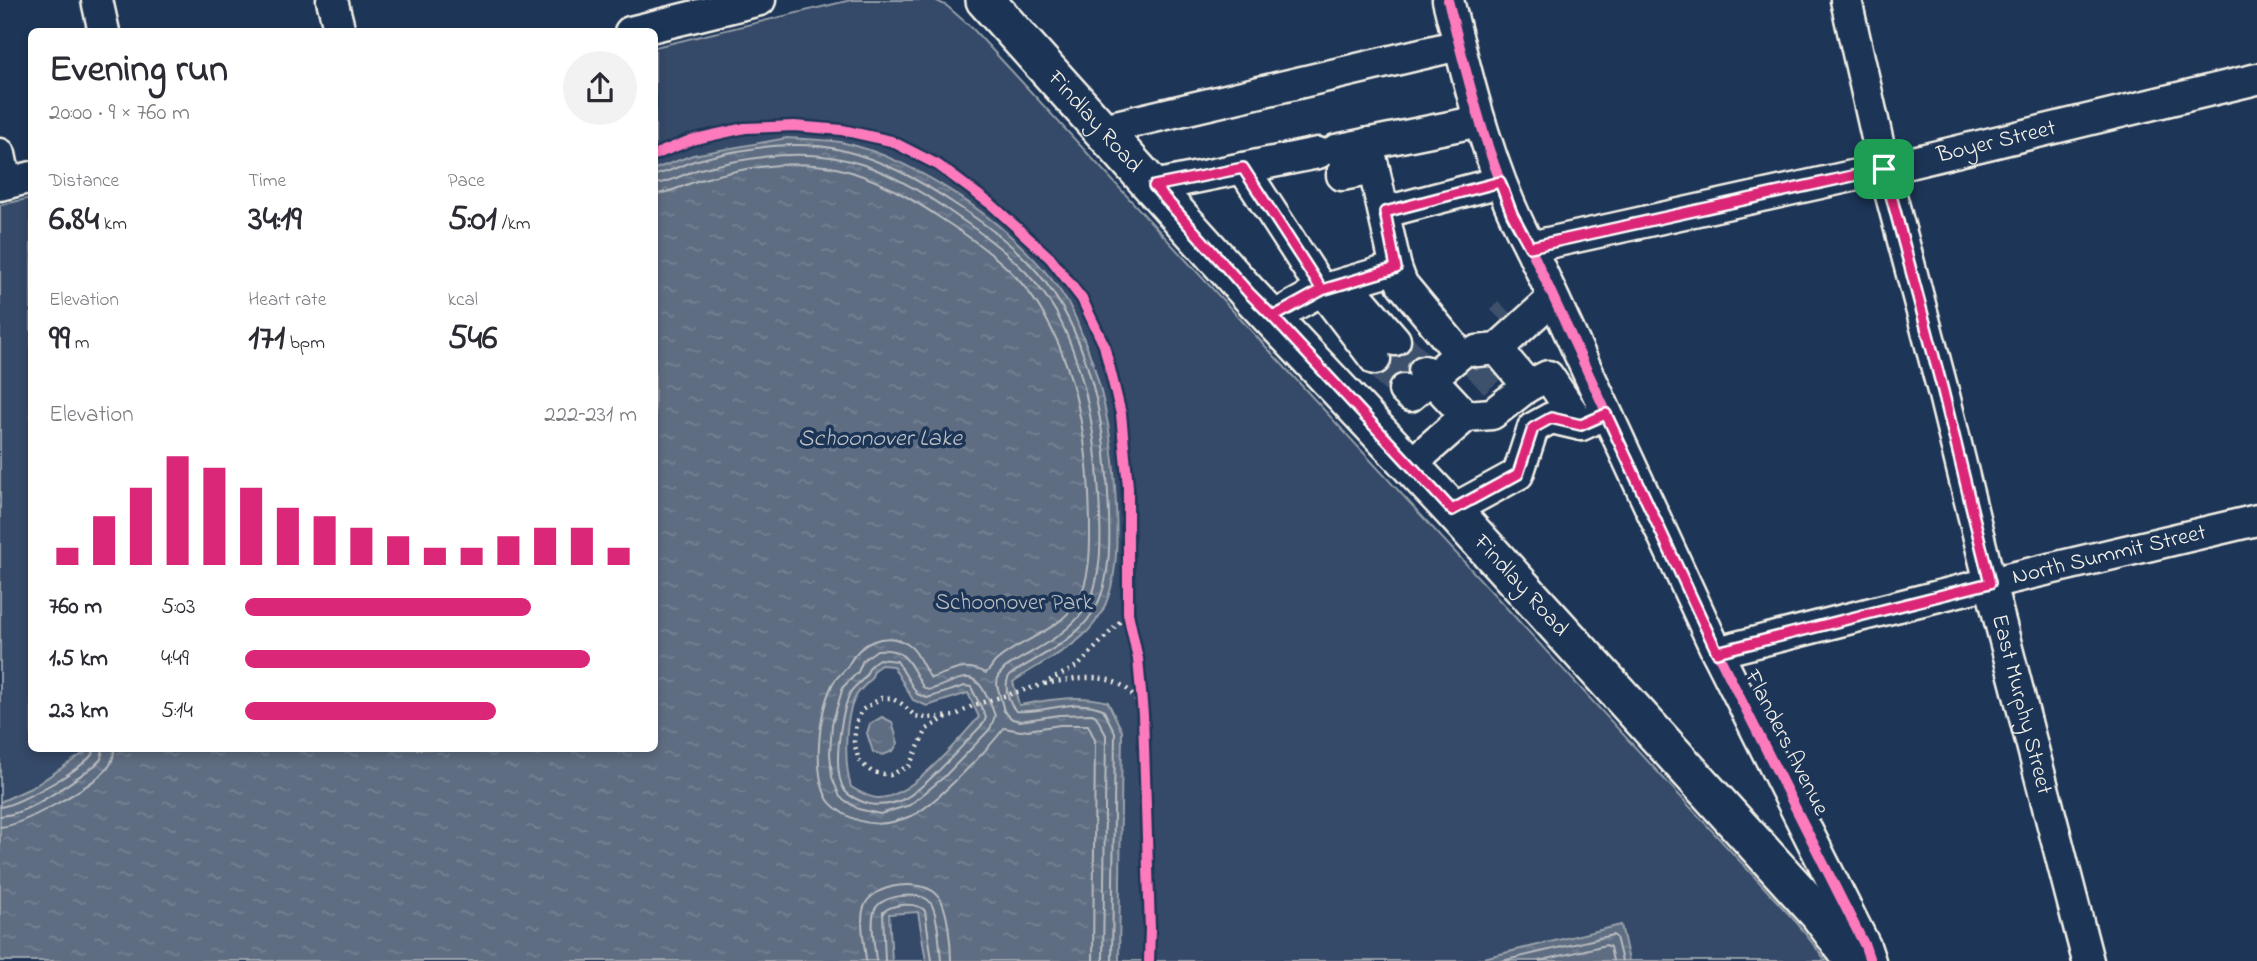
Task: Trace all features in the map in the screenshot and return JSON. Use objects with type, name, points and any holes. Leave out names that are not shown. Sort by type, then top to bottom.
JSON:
[{"type":"main road","name":"Findlay Road","points":[[985,0],[1249,293],[1452,510],[1818,913],[1854,961]]},
{"type":"street","points":[[97,0],[103,28]]},
{"type":"street","points":[[332,0],[339,28]]},
{"type":"street","points":[[646,28],[760,0]]},
{"type":"street","name":"Flanders Avenue","points":[[1448,0],[1480,121],[1500,182],[1512,214],[1530,247],[1593,420],[1717,652],[1865,946],[1870,961]]},
{"type":"street","name":"East Murphy Street","points":[[1846,0],[1884,169],[2088,961]]},
{"type":"street","points":[[1102,129],[1459,45]]},
{"type":"street","name":"Boyer Street","points":[[1530,247],[1884,169],[2257,79]]},
{"type":"street","points":[[1154,186],[1243,168],[1323,163],[1371,156],[1480,121]]},
{"type":"street","points":[[0,154],[13,182]]},
{"type":"street","points":[[1371,156],[1402,284],[1489,376]]},
{"type":"street","points":[[1243,168],[1385,349]]},
{"type":"street","points":[[1385,212],[1500,182]]},
{"type":"street","points":[[1273,317],[1334,287],[1396,268]]},
{"type":"street","points":[[1489,376],[1484,335],[1523,300],[1549,301]]},
{"type":"street","points":[[1410,465],[1489,376],[1549,301]]},
{"type":"street","points":[[1419,380],[1548,376],[1593,420]]},
{"type":"street","points":[[1452,510],[1518,474],[1533,428],[1551,418],[1593,420]]},
{"type":"street","name":"North Summit Street","points":[[1717,652],[1990,583],[2257,520]]},
{"type":"path","points":[[1041,685],[1079,665],[1129,613]]},
{"type":"path","points":[[947,717],[927,729],[909,766],[890,775],[872,772],[859,761],[854,742],[856,723],[862,710],[881,698],[891,698],[915,716],[947,717],[955,716],[974,705],[1041,685],[1072,679],[1108,679],[1129,691],[1143,715]]},
{"type":"path","points":[[1140,681],[1144,728]]},
{"type":"green space","name":"Schoonover Park","points":[[851,0],[935,0],[947,6],[973,29],[1797,923],[1826,961],[0,961],[0,205],[28,199],[28,752],[658,752],[658,46]]},
{"type":"water","name":"Schoonover Lake","points":[[787,138],[840,142],[871,150],[936,181],[968,202],[1026,251],[1050,277],[1068,303],[1095,369],[1108,427],[1116,502],[1115,569],[1107,601],[1092,626],[1072,645],[1013,682],[1019,705],[1074,698],[1108,702],[1122,731],[1119,961],[926,961],[918,912],[889,914],[892,961],[0,961],[0,802],[33,787],[86,752],[658,752],[658,168],[693,155]],"holes":[[[881,665],[893,666],[913,700],[927,706],[968,693],[979,717],[932,767],[904,789],[890,796],[877,798],[851,787],[846,754],[847,728],[858,692],[871,678],[874,670]]]},
{"type":"water","points":[[882,717],[892,722],[898,743],[893,751],[883,755],[873,752],[867,733],[870,724]]},
{"type":"water","points":[[1621,925],[1629,961],[1471,961]]},
{"type":"tunnel","points":[[1501,320],[1509,312]]},
{"type":"tunnel","points":[[1395,340],[1424,371]]},
{"type":"tunnel","points":[[1375,359],[1404,390]]},
{"type":"tunnel","points":[[1474,383],[1495,364]]},
{"type":"cycle path","points":[[1448,0],[1482,126],[1516,218],[1717,652],[1865,946],[1870,961]]},
{"type":"cycle path","points":[[658,153],[691,140],[745,128],[794,126],[842,130],[891,141],[938,165],[992,205],[1050,258],[1082,299],[1104,345],[1121,414],[1128,487],[1128,613],[1138,659],[1143,715],[1149,961]]},
{"type":"route","points":[[1884,169],[1530,247],[1512,214],[1500,182],[1385,212],[1396,268],[1322,290],[1273,317],[1154,186],[1243,168],[1322,290],[1273,317],[1452,510],[1518,474],[1533,428],[1551,418],[1581,425],[1606,414],[1717,652],[1990,583],[1884,169]]}]
